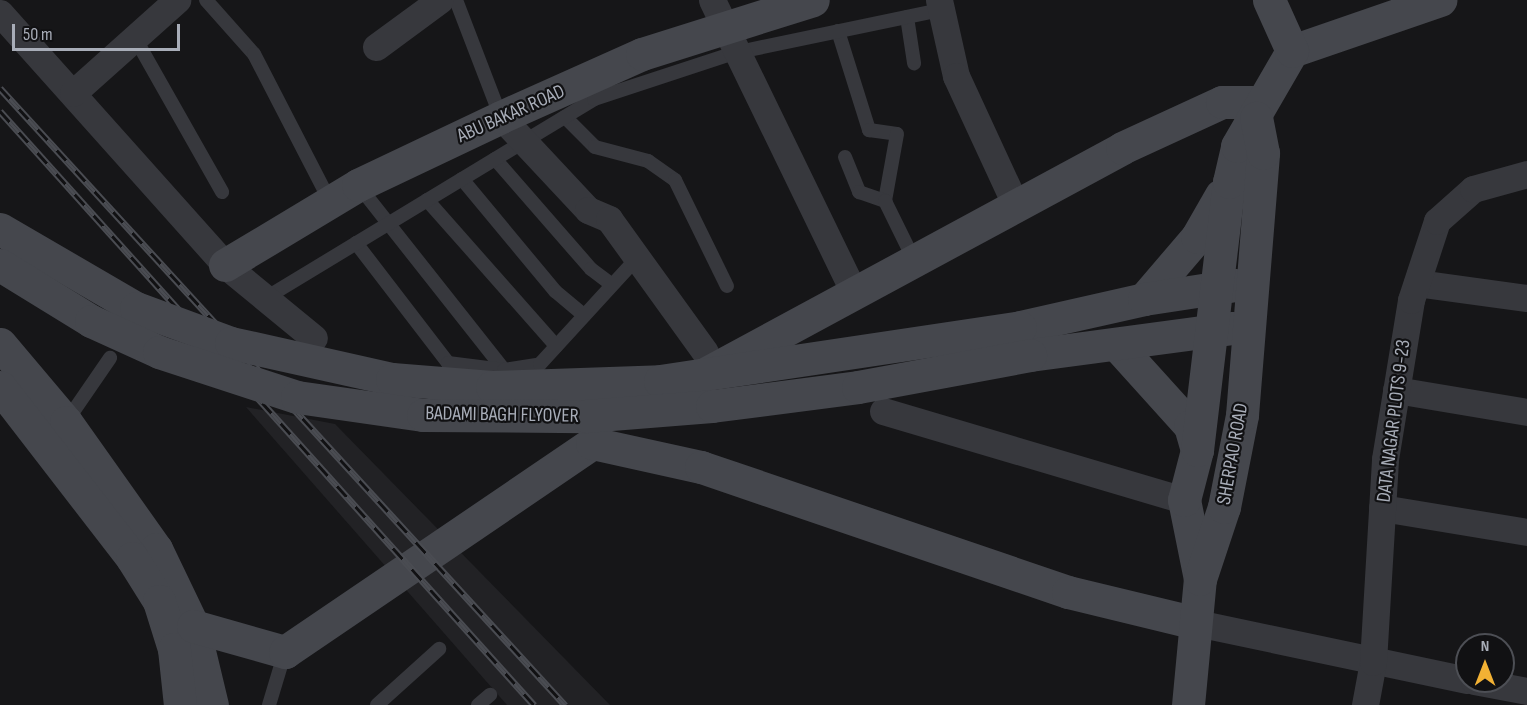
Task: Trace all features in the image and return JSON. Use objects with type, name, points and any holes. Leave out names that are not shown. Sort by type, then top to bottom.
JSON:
[{"type":"street","points":[[73,93],[177,0]]},
{"type":"street","points":[[376,47],[440,0]]},
{"type":"street","points":[[712,0],[729,42],[854,293]]},
{"type":"street","points":[[1269,0],[1292,51]]},
{"type":"street","points":[[1144,299],[1197,237],[1228,182],[1236,146],[1292,51],[1440,0]]},
{"type":"street","name":"ABU BAKAR ROAD","points":[[225,265],[358,185],[501,117],[642,54],[729,42],[804,1]]},
{"type":"street","points":[[939,5],[956,76],[1016,206]]},
{"type":"street","points":[[0,13],[225,265],[269,296],[314,338]]},
{"type":"street","points":[[193,626],[285,652],[592,443],[754,344],[915,262],[1122,148],[1222,102],[1259,110]]},
{"type":"street","name":"SHERPAO ROAD","points":[[1188,705],[1192,622],[1200,579],[1229,484],[1242,415],[1263,153],[1259,110]]},
{"type":"street","points":[[501,117],[588,210],[609,219],[705,352]]},
{"type":"street","name":"DATA NAGAR PLOTS 9-23","points":[[1365,705],[1373,662],[1382,508],[1396,390],[1417,283],[1437,221],[1473,189],[1527,174]]},
{"type":"street","name":"SHERPAO ROAD","points":[[1200,579],[1184,500],[1197,450],[1228,182]]},
{"type":"street","name":"BADAMI BAGH FLYOVER","points":[[0,229],[136,308],[231,343],[392,379],[492,387],[660,381],[1025,341]]},
{"type":"street","name":"BADAMI BAGH FLYOVER","points":[[0,265],[91,321],[159,352],[297,397],[423,415],[586,416],[712,406],[1025,341]]},
{"type":"street","points":[[1025,341],[1144,299],[1253,283]]},
{"type":"street","points":[[1417,283],[1527,298]]},
{"type":"street","points":[[1025,341],[1116,344],[1249,326]]},
{"type":"street","points":[[0,344],[66,422],[156,549],[193,626],[212,705]]},
{"type":"street","points":[[1116,344],[1190,426],[1197,450]]},
{"type":"street","points":[[1396,390],[1527,412]]},
{"type":"street","points":[[3,398],[159,601],[174,649],[180,705]]},
{"type":"street","points":[[883,411],[1184,500]]},
{"type":"street","points":[[592,443],[701,467],[1068,592],[1192,622],[1455,678]]},
{"type":"street","points":[[1382,508],[1527,532]]},
{"type":"lane","points":[[206,0],[254,54],[330,201]]},
{"type":"lane","points":[[456,0],[501,117]]},
{"type":"lane","points":[[269,296],[594,99],[729,42],[838,31],[907,17],[939,5]]},
{"type":"lane","points":[[907,17],[914,63]]},
{"type":"lane","points":[[838,31],[869,130],[897,134],[885,201],[915,262]]},
{"type":"lane","points":[[135,38],[222,192]]},
{"type":"lane","points":[[565,117],[595,147],[648,161],[675,180],[728,286]]},
{"type":"lane","points":[[844,157],[859,192],[885,201]]},
{"type":"lane","points":[[495,159],[591,269],[612,285]]},
{"type":"lane","points":[[462,179],[555,291],[584,315]]},
{"type":"lane","points":[[358,185],[504,370]]},
{"type":"lane","points":[[427,200],[556,346]]},
{"type":"lane","points":[[356,243],[448,363],[504,370],[540,364],[637,258]]},
{"type":"lane","points":[[66,422],[110,358]]},
{"type":"lane","points":[[377,705],[439,649]]},
{"type":"lane","points":[[268,705],[285,652]]},
{"type":"lane","points":[[478,705],[490,695]]},
{"type":"shaded area","points":[[246,407],[335,424],[610,705],[507,705]]},
{"type":"railway","points":[[0,88],[565,705]]},
{"type":"railway","points":[[0,111],[534,705]]}]
